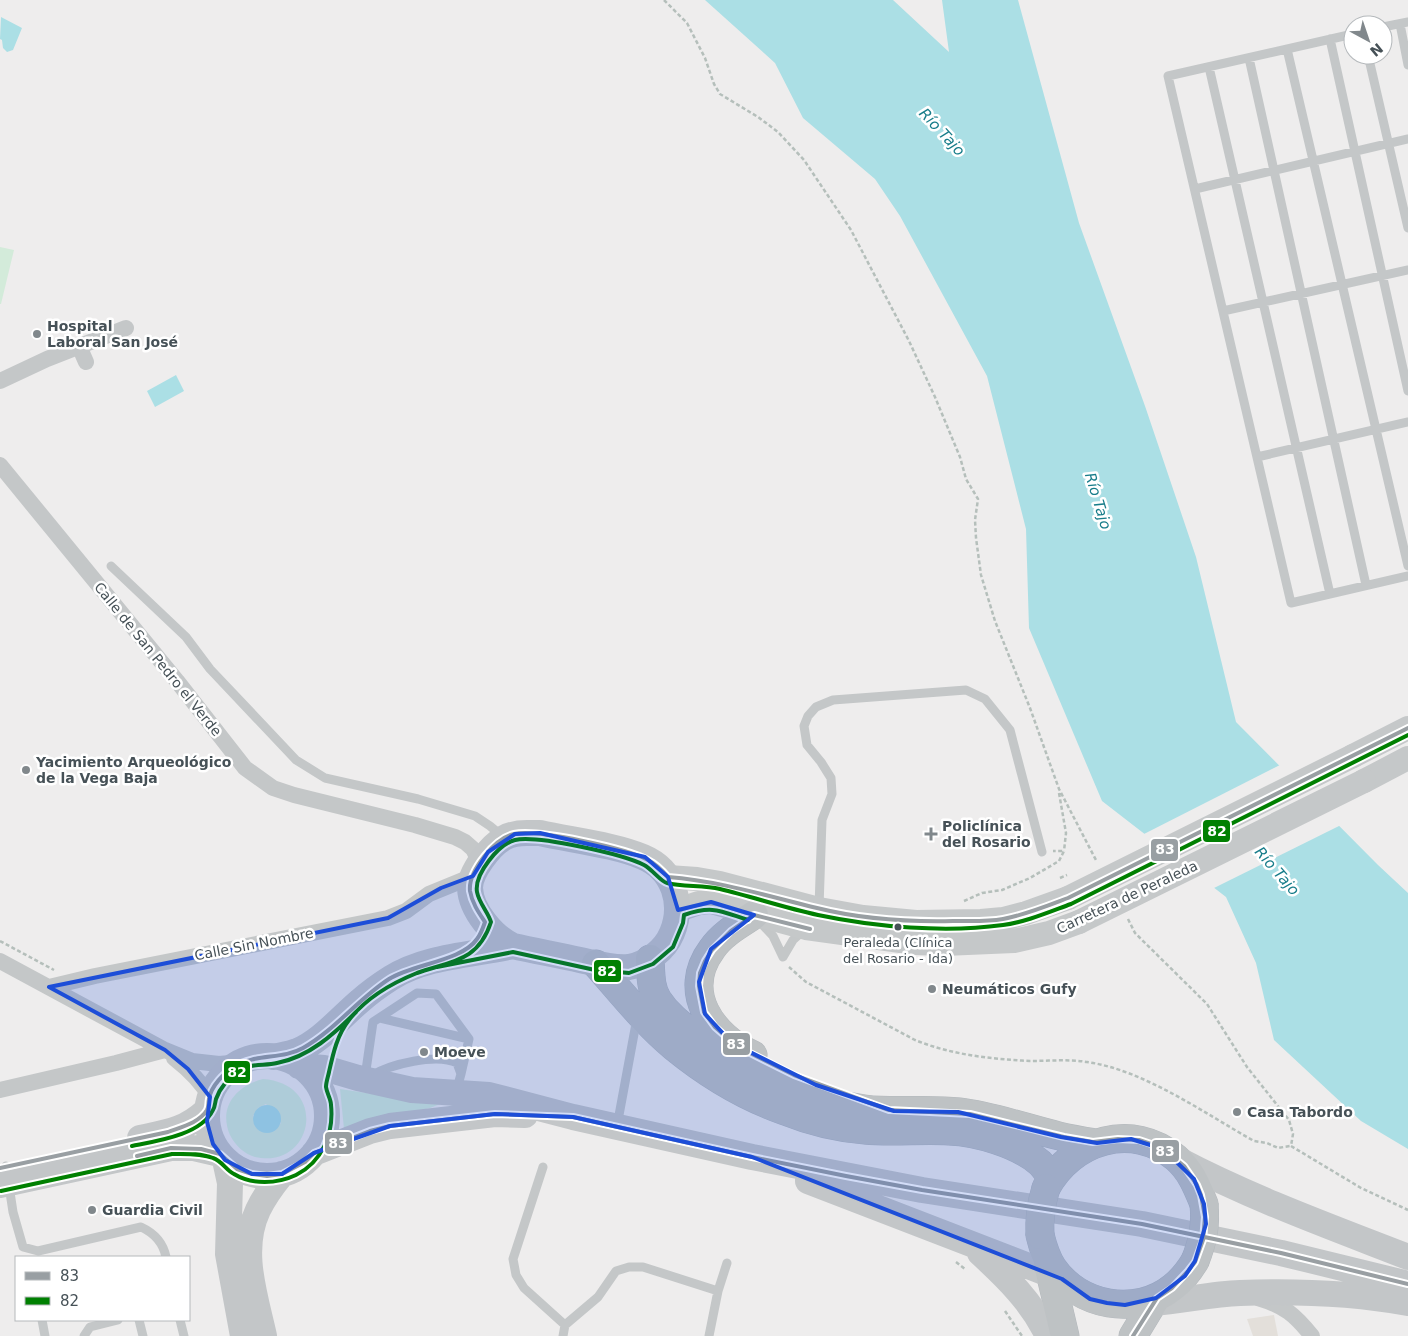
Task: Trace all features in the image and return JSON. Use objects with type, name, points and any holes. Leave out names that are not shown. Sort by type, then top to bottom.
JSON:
[{"type":"highway","points":[[754,915],[725,934],[707,956],[699,982],[700,998],[705,1014],[722,1033],[744,1051],[816,1085],[894,1111]]},
{"type":"highway","points":[[650,959],[653,990],[658,1000],[675,1020],[711,1049],[759,1078],[797,1094],[867,1109],[958,1112],[978,1115],[1061,1137],[1097,1143]]},
{"type":"highway","points":[[596,964],[638,1011],[674,1046],[705,1070],[757,1100],[785,1112],[827,1124],[868,1131],[966,1132],[1022,1151],[1040,1164],[1049,1183]]},
{"type":"highway","points":[[1050,1261],[1075,1290],[1090,1298],[1107,1303],[1125,1305],[1150,1301],[1172,1288],[1185,1276],[1195,1261],[1203,1243],[1206,1224],[1204,1204],[1194,1179],[1177,1159],[1163,1149],[1148,1142],[1131,1139],[1113,1139],[1097,1143],[1079,1151],[1064,1163],[1049,1183],[1041,1203],[1039,1219],[1050,1261],[1065,1336]]},
{"type":"highway","points":[[1133,1336],[1150,1301]]},
{"type":"main road","name":"Carretera de Peraleda","points":[[668,877],[697,878],[819,909],[863,917],[916,922],[1002,919],[1026,913],[1068,898],[1408,728]]},
{"type":"main road","name":"Carretera de Peraleda","points":[[678,910],[698,903],[711,902],[806,928],[888,940],[944,944],[1014,940],[1049,933],[1079,922],[1408,758]]},
{"type":"main road","points":[[540,833],[645,857],[661,868],[668,877],[677,897],[677,921],[668,943],[650,959],[628,967],[596,964],[513,946],[502,940],[485,922],[474,903],[470,888],[476,870],[488,852],[504,838],[515,834],[540,833]]},
{"type":"main road","points":[[455,957],[474,943],[485,922]]},
{"type":"main road","points":[[274,1057],[298,1051],[345,1016],[373,990],[393,977],[417,966],[513,946]]},
{"type":"main road","points":[[4,1176],[180,1148],[194,1148],[225,1166],[252,1174],[267,1176],[294,1170],[314,1153],[321,1141],[325,1128],[326,1114],[324,1100],[314,1074],[345,1016]]},
{"type":"main road","points":[[4,1176],[168,1132],[195,1121],[209,1103],[218,1083],[228,1071],[242,1062],[258,1057],[274,1057],[287,1060],[314,1074],[365,1080],[412,1090],[456,1089],[489,1095],[573,1117],[752,1157],[912,1188],[1142,1224],[1281,1253],[1408,1284]]},
{"type":"main road","points":[[209,1103],[209,1133],[225,1166],[228,1254],[243,1336]]},
{"type":"main road","points":[[314,1153],[370,1131],[390,1126],[495,1114],[573,1117]]},
{"type":"main road","points":[[752,1157],[960,1250],[1010,1281],[1037,1314],[1048,1336]]},
{"type":"main road","points":[[1177,1159],[1202,1172],[1321,1223],[1408,1257]]},
{"type":"main road","points":[[264,1336],[251,1272],[249,1238],[257,1210],[282,1174]]},
{"type":"main road","points":[[960,1250],[1050,1261]]},
{"type":"main road","points":[[1150,1301],[1239,1293],[1326,1294],[1381,1298],[1408,1303]]},
{"type":"street","points":[[0,381],[79,346],[126,328]]},
{"type":"street","points":[[79,346],[86,362]]},
{"type":"street","name":"Calle de San Pedro el Verde","points":[[0,466],[171,674],[245,768],[274,788],[294,795],[415,825],[455,837],[473,849],[476,870]]},
{"type":"street","name":"Calle Sin Nombre","points":[[49,987],[388,918],[406,911],[429,894],[476,870]]},
{"type":"street","points":[[0,961],[165,1050],[192,1061],[219,1064],[242,1062]]},
{"type":"street","points":[[0,1090],[165,1050]]},
{"type":"street","points":[[165,1050],[188,1069],[206,1090],[209,1103]]},
{"type":"street","points":[[1239,1293],[1271,1302],[1283,1308],[1293,1314],[1312,1336]]},
{"type":"lane","points":[[1404,23],[1408,65]]},
{"type":"lane","points":[[1343,36],[1168,76],[1290,602],[1408,576]]},
{"type":"lane","points":[[1330,39],[1408,391]]},
{"type":"lane","points":[[1287,49],[1408,566]]},
{"type":"lane","points":[[1249,58],[1366,585]]},
{"type":"lane","points":[[1370,65],[1408,228]]},
{"type":"lane","points":[[1209,67],[1330,594]]},
{"type":"lane","points":[[1195,188],[1408,139]]},
{"type":"lane","points":[[1223,311],[1408,270]]},
{"type":"lane","points":[[1257,457],[1408,422]]},
{"type":"lane","points":[[111,566],[186,637],[210,669],[296,760],[325,778],[418,799],[475,816],[504,838]]},
{"type":"lane","points":[[819,909],[822,820],[832,794],[831,778],[807,745],[804,726],[808,716],[816,707],[833,700],[966,690],[985,699],[1010,730],[1042,852]]},
{"type":"lane","points":[[754,915],[773,936],[783,957]]},
{"type":"lane","points":[[783,957],[793,940],[806,928]]},
{"type":"lane","points":[[365,1080],[373,1022],[418,993],[436,994],[469,1039]]},
{"type":"lane","points":[[617,1126],[638,1011]]},
{"type":"lane","points":[[380,1018],[469,1039]]},
{"type":"lane","points":[[456,1089],[469,1039]]},
{"type":"lane","points":[[390,1126],[407,1119],[438,1111]]},
{"type":"lane","points":[[543,1167],[513,1259],[516,1275],[524,1288],[565,1325]]},
{"type":"lane","points":[[4,1176],[22,1247],[38,1251],[141,1227],[153,1233],[166,1256]]},
{"type":"lane","points":[[709,1336],[718,1291],[727,1263]]},
{"type":"lane","points":[[563,1336],[565,1325],[598,1297],[616,1271],[629,1267],[643,1267],[718,1291]]},
{"type":"lane","points":[[42,1321],[46,1336]]},
{"type":"lane","points":[[84,1336],[89,1324],[111,1321]]},
{"type":"lane","points":[[139,1321],[143,1336]]},
{"type":"lane","points":[[180,1321],[184,1336]]},
{"type":"path","points":[[664,0],[687,23],[705,58],[714,84],[720,94],[758,117],[778,132],[804,160],[851,230],[909,341],[960,457],[966,479],[978,499],[975,520],[981,575],[995,621],[1024,692],[1059,789],[1098,864]]},
{"type":"path","points":[[964,901],[982,893],[1002,890],[1030,878],[1059,862],[1064,851],[1066,833],[1059,789]]},
{"type":"path","points":[[1042,852],[1064,851]]},
{"type":"path","points":[[1126,915],[1135,932],[1207,1004],[1247,1067],[1289,1120],[1293,1134],[1291,1146]]},
{"type":"path","points":[[0,941],[56,971]]},
{"type":"path","points":[[783,957],[787,965],[806,982],[915,1040],[932,1047],[981,1057],[1086,1062],[1115,1068],[1177,1096],[1254,1141],[1262,1141],[1278,1148],[1291,1146],[1362,1188],[1408,1210]]},
{"type":"path","points":[[960,1250],[968,1271]]},
{"type":"path","points":[[1004,1309],[1022,1336]]},
{"type":"highlighted area","points":[[540,833],[645,857],[668,877],[678,910],[711,902],[754,915],[711,949],[699,982],[705,1014],[732,1043],[816,1085],[894,1111],[958,1112],[1061,1137],[1097,1143],[1131,1139],[1163,1149],[1194,1179],[1204,1204],[1206,1224],[1195,1261],[1185,1276],[1156,1298],[1125,1305],[1107,1303],[1090,1299],[1062,1279],[752,1157],[573,1117],[495,1114],[390,1126],[314,1153],[282,1174],[252,1174],[225,1160],[213,1144],[207,1122],[210,1097],[188,1069],[165,1050],[49,987],[388,918],[441,888],[473,876],[488,852],[515,834]]},
{"type":"shaded area","points":[[1274,1315],[1278,1336],[1253,1336],[1247,1319]]},
{"type":"green space","points":[[0,247],[14,250],[1,304],[0,304]]},
{"type":"green space","points":[[263,1079],[284,1084],[298,1095],[305,1109],[306,1125],[301,1139],[290,1151],[275,1158],[251,1156],[237,1146],[230,1135],[227,1125],[226,1115],[232,1099],[238,1092],[253,1082]],"holes":[[[266,1104],[281,1123],[275,1130],[253,1116],[258,1108]]]},
{"type":"green space","points":[[340,1089],[440,1104],[344,1129]]},
{"type":"water","name":"Río Tajo","points":[[705,0],[893,0],[949,52],[942,0],[1018,0],[1079,223],[1145,406],[1196,557],[1236,722],[1408,893],[1408,1149],[1361,1121],[1274,1040],[1256,963],[1226,897],[1102,801],[1029,628],[1026,529],[987,376],[900,216],[875,179],[803,118],[775,63]]},
{"type":"water","points":[[1,17],[22,28],[13,50],[7,52],[3,48],[2,40],[0,39]]},
{"type":"water","points":[[176,375],[184,391],[155,407],[147,391]]},
{"type":"water","points":[[267,1105],[277,1109],[281,1119],[277,1129],[267,1133],[257,1129],[253,1119],[257,1109]]},
{"type":"pier","points":[[1282,764],[1341,825],[1212,889],[1142,835]]},
{"type":"transit line","name":"83","points":[[0,1168],[168,1132],[189,1124],[208,1109],[210,1094],[215,1085],[222,1076],[234,1067],[251,1060],[295,1052],[303,1048],[315,1041],[389,979],[449,957],[470,946],[480,935],[485,922],[476,908],[471,895],[473,874],[484,856],[491,849],[514,834],[542,834],[602,845],[648,860],[659,867],[668,877],[725,885],[850,915],[919,921],[997,920],[1028,913],[1068,898],[1408,728]]},
{"type":"transit line","name":"82","points":[[1,1191],[172,1154],[208,1156],[219,1161],[241,1178],[257,1182],[273,1182],[289,1178],[305,1169],[319,1155],[328,1136],[331,1103],[326,1083],[341,1032],[363,1005],[389,986],[417,973],[462,958],[479,945],[491,922],[477,892],[479,877],[495,853],[515,840],[541,840],[600,851],[644,865],[667,883],[720,889],[806,912],[863,923],[934,929],[1012,924],[1071,904],[1408,735]]},
{"type":"transit line","name":"82","points":[[437,967],[513,952],[595,970],[629,973],[653,964],[673,947],[683,923],[684,915],[702,910],[716,910],[748,920]]},
{"type":"transit line","name":"83","points":[[810,929],[754,915],[731,931],[712,950],[700,973],[699,986],[704,1012],[715,1027],[731,1041],[750,1053],[794,1075],[889,1110],[970,1114],[1064,1137],[1093,1142],[1118,1139],[1139,1140],[1157,1146],[1184,1166],[1197,1185],[1201,1195],[1205,1217],[1203,1240],[1195,1262],[1172,1288],[1157,1298],[1133,1336]]},
{"type":"transit line","name":"82","points":[[132,1146],[177,1136],[189,1131],[207,1119],[223,1086],[240,1070],[249,1066],[277,1063],[300,1056],[320,1044],[356,1012]]},
{"type":"transit line","name":"83","points":[[137,1156],[171,1148],[201,1149],[220,1154],[237,1169],[267,1176],[282,1174],[305,1162],[314,1153],[370,1131],[390,1126],[495,1114],[573,1117],[846,1176],[922,1190],[1142,1224],[1281,1253],[1408,1284]]},
{"type":"place","name":"Hospital Laboral San José","points":[[37,334]]},
{"type":"place","name":"Yacimiento Arqueológico de la Vega Baja","points":[[26,770]]},
{"type":"place","name":"Policlínica del Rosario","points":[[931,834]]},
{"type":"place","name":"Peraleda (Clínica del Rosario - Ida)","points":[[898,927]]},
{"type":"place","name":"Neumáticos Gufy","points":[[932,989]]},
{"type":"place","name":"Moeve","points":[[424,1052]]},
{"type":"place","name":"Casa Tabordo","points":[[1237,1112]]},
{"type":"place","name":"Guardia Civil","points":[[92,1210]]}]
